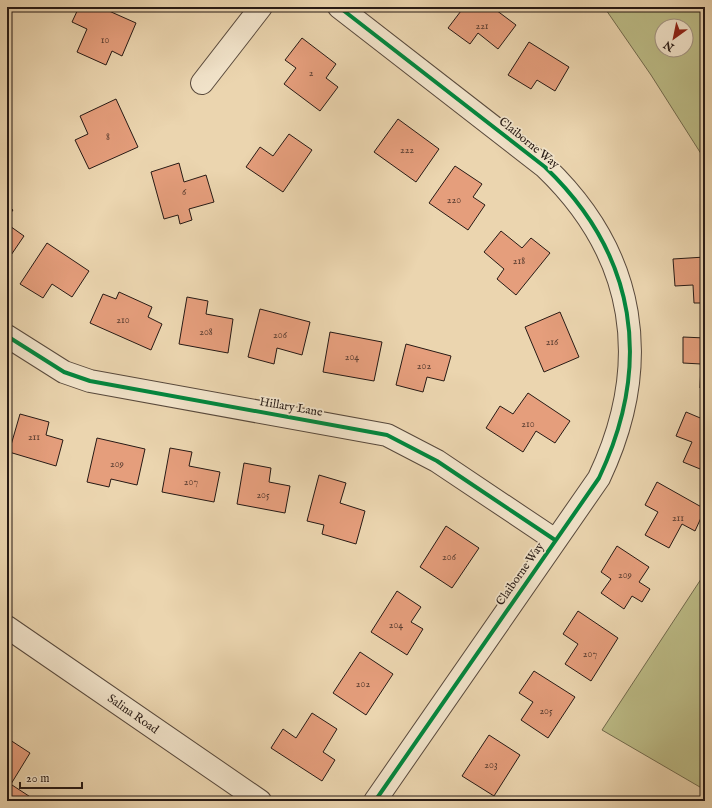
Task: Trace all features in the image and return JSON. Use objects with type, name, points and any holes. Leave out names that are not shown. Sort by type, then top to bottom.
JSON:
[{"type":"street","points":[[202,83],[261,7]]},
{"type":"street","name":"Claiborne Way","points":[[339,7],[545,167],[567,189],[587,214],[615,268],[629,327],[629,380],[625,407],[611,453],[599,478],[376,801]]},
{"type":"street","name":"Hillary Lane","points":[[7,336],[64,372],[90,382],[387,435],[437,461],[555,540]]},
{"type":"street","name":"Salina Road","points":[[7,627],[260,801]]},
{"type":"green space","points":[[604,7],[705,7],[705,160],[651,75]]},
{"type":"green space","points":[[705,573],[705,790],[602,730]]},
{"type":"building","points":[[79,7],[100,7],[136,23],[122,56],[112,51],[106,65],[77,52],[87,29],[72,22]]},
{"type":"building","points":[[464,7],[492,7],[516,25],[498,49],[478,33],[470,44],[448,28]]},
{"type":"building","points":[[302,38],[336,64],[326,78],[338,87],[320,111],[284,84],[296,68],[285,60]]},
{"type":"building","points":[[529,42],[569,67],[555,91],[537,80],[531,89],[508,75]]},
{"type":"building","points":[[116,99],[138,147],[89,169],[75,140],[88,134],[80,116]]},
{"type":"building","points":[[398,119],[439,149],[416,182],[374,152]]},
{"type":"building","points":[[289,134],[312,150],[283,192],[246,167],[260,147],[273,156]]},
{"type":"building","points":[[179,163],[184,182],[206,175],[214,202],[189,209],[192,220],[180,224],[178,215],[164,219],[151,172]]},
{"type":"building","points":[[455,166],[482,184],[473,197],[485,205],[468,230],[429,203]]},
{"type":"building","points":[[7,206],[13,210],[7,218]]},
{"type":"building","points":[[7,224],[24,236],[7,261]]},
{"type":"building","points":[[501,231],[522,248],[531,238],[550,253],[516,295],[497,279],[504,269],[484,252]]},
{"type":"building","points":[[47,243],[89,271],[72,297],[52,284],[43,298],[20,284]]},
{"type":"building","points":[[705,257],[705,303],[694,303],[693,285],[675,286],[673,259]]},
{"type":"building","points":[[119,292],[152,307],[148,317],[162,324],[151,350],[90,323],[103,294],[116,299]]},
{"type":"building","points":[[187,297],[208,301],[206,314],[233,319],[228,353],[179,344]]},
{"type":"building","points":[[260,309],[310,322],[302,355],[277,348],[274,364],[248,357]]},
{"type":"building","points":[[560,312],[579,357],[544,372],[525,327]]},
{"type":"building","points":[[330,332],[382,342],[374,381],[323,372]]},
{"type":"building","points":[[683,337],[705,338],[705,388],[700,388],[701,364],[683,363]]},
{"type":"building","points":[[406,344],[451,356],[444,381],[427,377],[423,392],[396,385]]},
{"type":"building","points":[[528,393],[570,421],[555,443],[536,431],[523,452],[486,428],[500,406],[513,414]]},
{"type":"building","points":[[686,412],[705,420],[705,471],[683,462],[692,442],[676,436]]},
{"type":"building","points":[[20,414],[49,422],[46,435],[63,440],[56,466],[9,452]]},
{"type":"building","points":[[97,438],[145,449],[137,485],[111,479],[109,487],[87,482]]},
{"type":"building","points":[[170,448],[192,452],[189,466],[220,472],[214,502],[162,492]]},
{"type":"building","points":[[244,463],[271,468],[269,482],[290,486],[285,513],[237,504]]},
{"type":"building","points":[[319,475],[346,483],[340,503],[365,511],[356,544],[322,534],[324,525],[307,521]]},
{"type":"building","points":[[657,482],[705,509],[695,531],[682,524],[669,548],[645,535],[658,512],[645,505]]},
{"type":"building","points":[[446,526],[479,548],[452,588],[420,567]]},
{"type":"building","points":[[617,546],[649,567],[639,582],[650,589],[642,602],[632,596],[624,609],[601,593],[611,579],[601,572]]},
{"type":"building","points":[[397,591],[421,607],[411,622],[423,629],[407,655],[371,632]]},
{"type":"building","points":[[578,611],[618,638],[591,681],[565,664],[578,644],[563,634]]},
{"type":"building","points":[[360,652],[393,674],[366,715],[333,693]]},
{"type":"building","points":[[534,671],[575,697],[548,738],[521,720],[533,702],[519,693]]},
{"type":"building","points":[[312,713],[337,729],[323,752],[335,760],[322,781],[271,748],[283,729],[296,738]]},
{"type":"building","points":[[489,735],[520,755],[494,796],[462,776]]},
{"type":"building","points":[[7,738],[30,753],[11,784],[7,781]]},
{"type":"building","points":[[12,785],[35,800],[7,801],[7,793]]},
{"type":"cycle path","points":[[339,7],[545,167],[576,201],[600,237],[617,274],[627,313],[630,353],[626,394],[616,436],[599,478],[375,801]]},
{"type":"cycle path","points":[[7,336],[64,372],[90,381],[387,435],[437,461],[555,540]]}]
